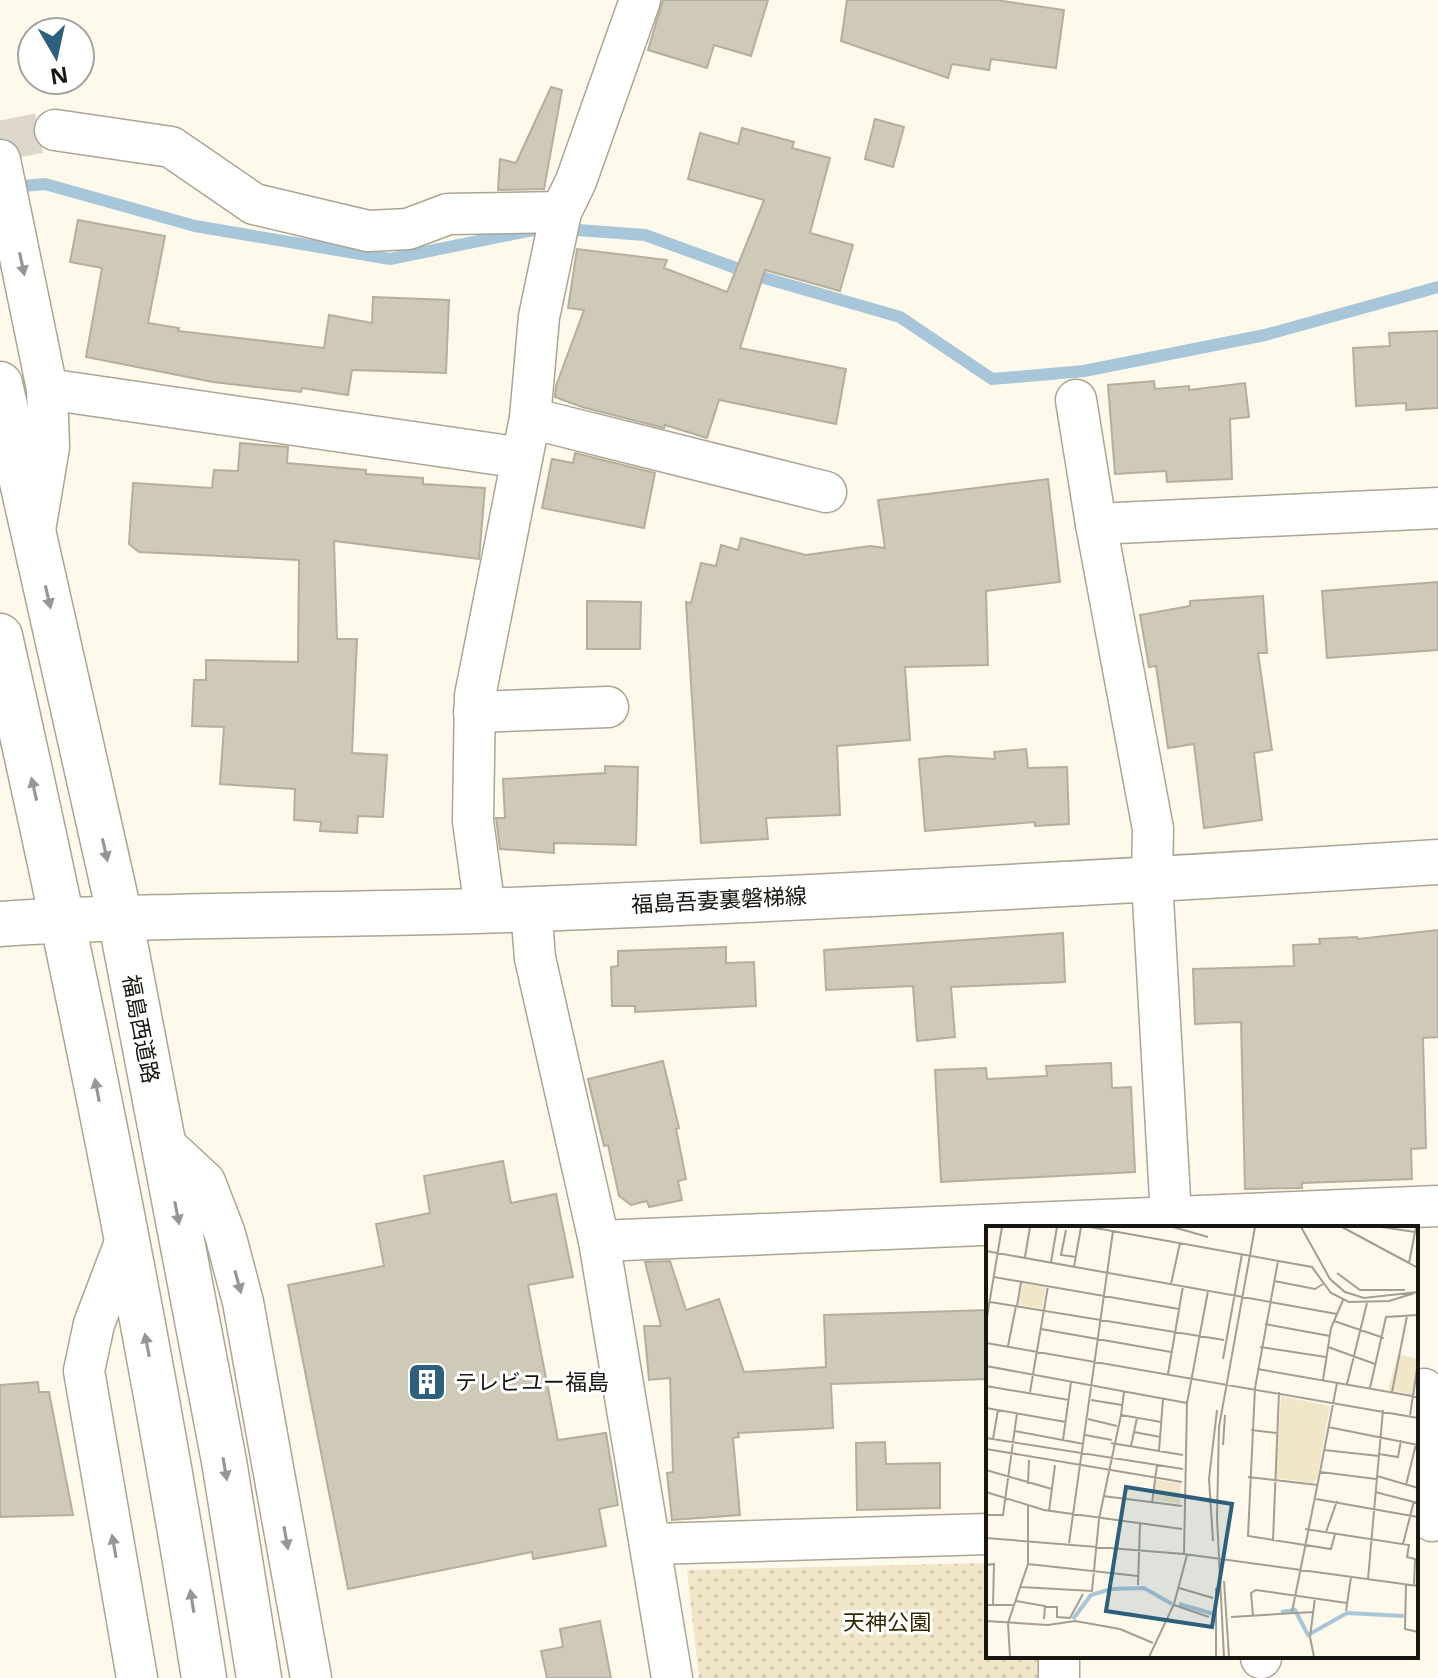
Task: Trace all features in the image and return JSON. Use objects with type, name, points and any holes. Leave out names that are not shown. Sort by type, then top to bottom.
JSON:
[{"type":"main road","name":"福島西道路","points":[[0,384],[120,917],[224,1461],[259,1678]]},
{"type":"main road","points":[[0,636],[10,716],[64,920],[169,1455],[204,1678]]},
{"type":"main road","name":"福島吾妻裏磐梯線","points":[[0,924],[120,917],[531,909],[1152,880],[1438,862]]},
{"type":"street","points":[[485,910],[473,821],[475,696],[530,418],[539,317],[557,226],[640,0]]},
{"type":"street","points":[[55,130],[171,147],[254,204],[368,231],[408,229],[448,214],[557,226]]},
{"type":"street","points":[[0,160],[47,389],[49,447],[34,536]]},
{"type":"street","points":[[47,389],[522,458]]},
{"type":"street","points":[[1076,400],[1153,829],[1152,880],[1171,1217]]},
{"type":"street","points":[[530,418],[826,492]]},
{"type":"street","points":[[1096,524],[1438,508]]},
{"type":"street","points":[[474,712],[608,707]]},
{"type":"street","points":[[531,909],[535,958],[599,1241],[672,1678]]},
{"type":"street","points":[[164,1144],[205,1182],[225,1234],[243,1302],[311,1678]]},
{"type":"street","points":[[599,1241],[1438,1206]]},
{"type":"street","points":[[126,1240],[94,1324],[84,1371],[137,1678]]},
{"type":"street","points":[[1424,1389],[1429,1521]]},
{"type":"street","points":[[651,1544],[986,1534]]},
{"type":"green space","name":"天神公園","points":[[986,1563],[986,1658],[1044,1658],[1044,1678],[699,1678],[687,1570]]},
{"type":"building","points":[[663,0],[768,0],[751,56],[714,45],[707,68],[648,50]]},
{"type":"building","points":[[847,0],[996,0],[1064,10],[1056,68],[991,59],[989,70],[952,64],[948,78],[841,41]]},
{"type":"building","points":[[551,87],[562,90],[544,189],[498,190],[500,159],[516,163]]},
{"type":"building","points":[[875,119],[904,127],[893,167],[865,159]]},
{"type":"building","points":[[742,128],[794,142],[792,148],[830,158],[810,233],[853,245],[840,291],[765,270],[740,348],[846,369],[836,424],[719,400],[707,438],[665,425],[664,428],[582,407],[555,397],[556,386],[584,310],[568,308],[577,249],[667,260],[664,268],[727,292],[764,200],[688,179],[700,133],[738,144]]},
{"type":"building","points":[[78,220],[165,236],[148,323],[179,328],[178,331],[324,348],[329,315],[372,323],[373,297],[449,300],[446,373],[352,370],[348,395],[302,388],[301,392],[213,382],[86,357],[102,268],[70,262]]},
{"type":"building","points":[[1438,331],[1438,408],[1406,410],[1406,403],[1356,406],[1353,348],[1390,346],[1389,333]]},
{"type":"building","points":[[1154,381],[1155,389],[1189,386],[1189,390],[1245,383],[1249,417],[1230,419],[1232,479],[1167,482],[1166,471],[1115,474],[1108,385]]},
{"type":"building","points":[[240,443],[288,447],[287,463],[423,478],[423,484],[485,488],[479,559],[334,541],[337,639],[357,639],[352,753],[387,755],[383,817],[358,816],[357,833],[320,831],[321,822],[294,820],[295,789],[220,784],[224,727],[192,726],[194,680],[206,680],[206,660],[298,662],[299,560],[139,552],[129,544],[133,483],[212,488],[214,470],[238,471]]},
{"type":"building","points":[[575,453],[655,473],[644,528],[542,508],[552,459],[573,463]]},
{"type":"building","points":[[1048,479],[1060,582],[986,591],[988,665],[905,667],[910,740],[837,746],[840,815],[766,818],[768,839],[701,843],[686,602],[691,603],[701,563],[716,566],[721,545],[738,550],[741,538],[806,555],[870,546],[885,548],[878,500]]},
{"type":"building","points":[[1438,582],[1438,650],[1327,658],[1322,591]]},
{"type":"building","points":[[1263,596],[1267,653],[1258,653],[1272,750],[1254,753],[1262,820],[1204,828],[1194,744],[1168,748],[1156,666],[1149,667],[1140,615],[1190,606],[1190,601]]},
{"type":"building","points":[[587,601],[641,602],[640,649],[587,649]]},
{"type":"building","points":[[1026,749],[1028,768],[1067,767],[1069,824],[1035,826],[1035,822],[925,831],[919,759],[947,756],[995,759],[994,752]]},
{"type":"building","points":[[605,766],[638,767],[636,845],[554,843],[554,853],[500,849],[496,818],[505,818],[503,779],[605,773]]},
{"type":"building","points":[[1438,930],[1438,1037],[1423,1038],[1426,1148],[1411,1149],[1412,1179],[1302,1183],[1302,1188],[1245,1189],[1241,1022],[1195,1024],[1193,969],[1294,966],[1293,945],[1320,944],[1319,939],[1358,939]]},
{"type":"building","points":[[1063,933],[1065,982],[951,987],[955,1037],[917,1041],[913,986],[826,990],[824,950]]},
{"type":"building","points":[[726,947],[726,963],[754,962],[756,1006],[635,1012],[635,1006],[612,1006],[611,967],[618,966],[618,951]]},
{"type":"building","points":[[663,1061],[679,1128],[676,1129],[686,1179],[678,1181],[682,1200],[649,1207],[647,1201],[631,1205],[619,1196],[608,1145],[604,1146],[588,1079]]},
{"type":"building","points":[[1111,1063],[1112,1088],[1131,1087],[1135,1172],[941,1182],[935,1070],[986,1068],[987,1079],[1047,1076],[1046,1066]]},
{"type":"building","name":"テレビユー福島","points":[[503,1161],[511,1203],[556,1194],[573,1277],[528,1285],[558,1440],[606,1433],[618,1505],[599,1509],[606,1546],[533,1559],[532,1552],[348,1589],[288,1285],[384,1266],[376,1224],[430,1213],[424,1176]]},
{"type":"building","points":[[670,1261],[686,1310],[719,1299],[744,1372],[826,1367],[824,1315],[986,1310],[986,1379],[831,1384],[833,1428],[738,1433],[739,1437],[733,1438],[740,1515],[672,1520],[667,1473],[673,1472],[670,1378],[649,1380],[644,1326],[661,1326],[645,1262]]},
{"type":"building","points":[[38,1382],[39,1392],[49,1392],[73,1515],[0,1517],[0,1385]]},
{"type":"building","points":[[885,1442],[886,1464],[940,1463],[940,1508],[857,1510],[856,1443]]},
{"type":"building","points":[[600,1621],[611,1678],[547,1678],[541,1651],[563,1647],[560,1629]]},
{"type":"waterway","points":[[12,187],[45,184],[195,226],[390,259],[533,230]]},
{"type":"waterway","points":[[564,229],[645,235],[758,276],[900,317],[992,379],[1084,371],[1265,335],[1438,287]]},
{"type":"tunnel","points":[[0,141],[55,130]]},
{"type":"place","name":"テレビユー福島","points":[[427,1382]]}]
